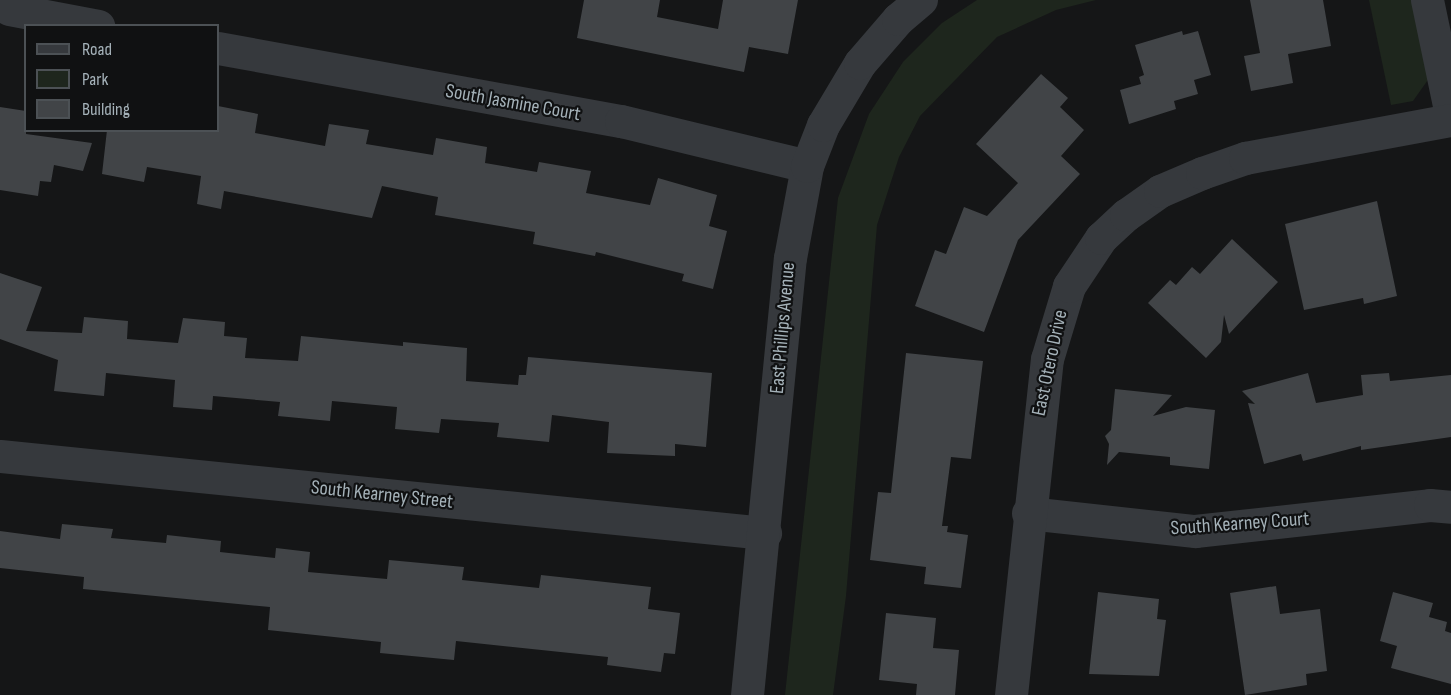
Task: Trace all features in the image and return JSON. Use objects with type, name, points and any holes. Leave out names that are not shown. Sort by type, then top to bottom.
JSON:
[{"type":"street","name":"East Phillips Avenue","points":[[747,695],[765,533],[790,258],[807,166],[823,125],[860,63],[898,20],[921,0]]},
{"type":"street","points":[[1427,0],[1451,115]]},
{"type":"street","points":[[9,9],[88,24]]},
{"type":"street","name":"South Jasmine Court","points":[[219,48],[621,121],[807,166]]},
{"type":"street","name":"East Otero Drive","points":[[1011,695],[1040,400],[1058,314],[1078,268],[1126,215],[1160,191],[1245,158],[1451,120]]},
{"type":"street","name":"South Kearney Street","points":[[0,456],[765,533]]},
{"type":"street","name":"South Kearney Court","points":[[1028,513],[1195,531],[1430,505],[1451,507]]},
{"type":"green space","points":[[977,0],[1096,0],[1056,10],[997,37],[920,116],[899,157],[877,225],[846,596],[833,695],[785,695],[838,198],[869,114],[903,62],[942,23]]},
{"type":"green space","points":[[1369,0],[1414,0],[1430,77],[1413,101],[1391,105]]},
{"type":"building","points":[[584,0],[660,0],[657,17],[718,29],[723,0],[798,0],[788,54],[749,47],[744,72],[577,38]]},
{"type":"building","points":[[1250,0],[1323,0],[1331,46],[1288,54],[1293,83],[1251,91],[1244,56],[1260,53]]},
{"type":"building","points":[[1182,31],[1183,35],[1198,31],[1211,75],[1194,80],[1198,94],[1174,101],[1176,109],[1129,124],[1120,90],[1141,84],[1139,77],[1144,75],[1135,45]]},
{"type":"building","points":[[1041,74],[1068,98],[1060,107],[1084,130],[1061,156],[1080,174],[1018,240],[984,332],[915,306],[935,250],[946,254],[964,207],[987,216],[1018,183],[976,144]]},
{"type":"building","points":[[219,106],[258,114],[255,133],[325,146],[329,124],[369,130],[366,144],[433,155],[436,138],[487,147],[485,163],[537,172],[539,162],[591,171],[586,193],[650,205],[658,178],[717,195],[709,226],[727,231],[713,289],[682,281],[684,274],[596,252],[595,256],[533,244],[535,232],[435,215],[438,197],[382,186],[372,218],[224,191],[221,209],[197,204],[201,176],[147,167],[144,182],[102,174],[107,132],[219,132]]},
{"type":"building","points":[[0,107],[24,111],[24,132],[26,134],[92,143],[83,171],[54,165],[51,182],[40,181],[38,196],[0,190]]},
{"type":"building","points":[[1377,201],[1397,296],[1364,304],[1363,298],[1304,310],[1285,224]]},
{"type":"building","points":[[1232,239],[1278,282],[1229,334],[1224,315],[1221,342],[1206,358],[1148,303],[1170,280],[1176,285],[1192,267],[1200,274]]},
{"type":"building","points":[[0,273],[42,287],[26,331],[82,333],[84,317],[128,321],[127,339],[178,343],[183,318],[225,322],[224,336],[247,338],[245,358],[298,361],[301,336],[403,346],[403,342],[467,348],[466,381],[518,385],[519,375],[526,375],[528,357],[712,373],[706,447],[675,444],[675,456],[607,453],[609,422],[552,415],[549,442],[497,437],[499,423],[441,419],[439,433],[395,429],[397,407],[332,401],[330,421],[278,416],[280,402],[213,396],[212,410],[173,407],[175,380],[106,373],[104,396],[54,391],[58,360],[0,339]]},
{"type":"building","points":[[906,353],[983,361],[971,459],[951,457],[942,526],[948,526],[947,532],[968,535],[961,588],[924,584],[926,567],[870,560],[878,492],[891,493]]},
{"type":"building","points":[[1308,373],[1316,403],[1363,395],[1361,375],[1389,373],[1390,381],[1451,375],[1451,437],[1361,450],[1361,446],[1303,461],[1301,454],[1264,464],[1248,403],[1255,404],[1242,391]]},
{"type":"building","points":[[1115,389],[1172,395],[1153,416],[1186,407],[1215,410],[1209,469],[1170,465],[1170,457],[1119,452],[1107,465],[1109,444],[1105,436],[1111,430]]},
{"type":"building","points":[[62,524],[113,529],[111,538],[166,543],[167,535],[221,541],[220,552],[275,558],[276,548],[310,552],[308,572],[387,579],[389,560],[464,567],[462,580],[539,588],[541,575],[651,587],[648,609],[680,613],[675,654],[664,653],[661,672],[607,665],[608,657],[456,641],[454,660],[380,653],[381,642],[268,630],[270,607],[83,589],[84,577],[0,568],[0,531],[60,539]]},
{"type":"building","points":[[1276,586],[1280,614],[1320,609],[1327,671],[1306,674],[1307,685],[1245,695],[1230,593]]},
{"type":"building","points":[[1098,592],[1159,599],[1157,619],[1166,620],[1159,676],[1089,674]]},
{"type":"building","points":[[1393,592],[1433,603],[1429,617],[1447,622],[1445,631],[1451,633],[1451,684],[1391,668],[1397,646],[1380,641]]},
{"type":"building","points":[[886,613],[936,618],[933,648],[959,650],[955,695],[916,695],[917,684],[879,680]]}]
